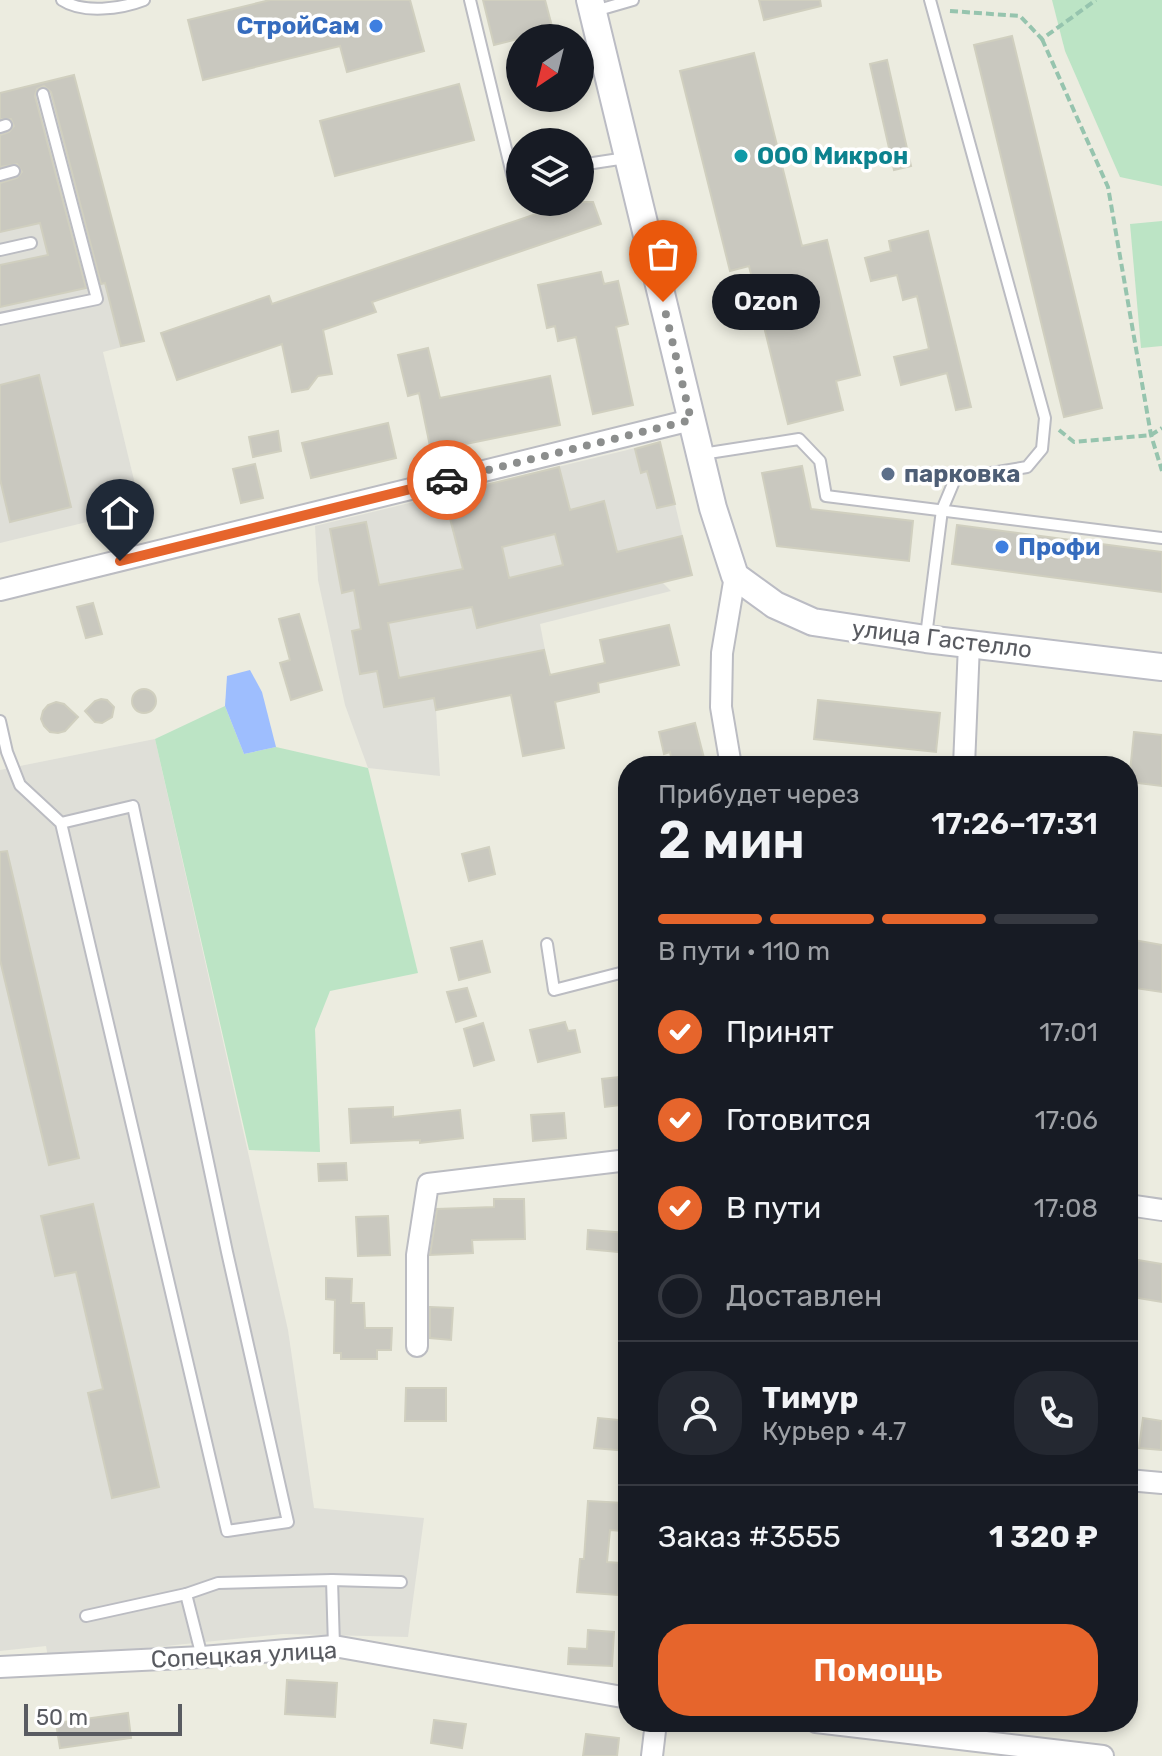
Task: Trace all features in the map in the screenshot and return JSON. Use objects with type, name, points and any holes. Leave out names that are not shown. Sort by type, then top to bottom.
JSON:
[{"type":"main road","points":[[591,6],[713,508],[735,576]]},
{"type":"main road","name":"улица Гастелло","points":[[735,576],[775,605],[813,622],[926,639],[1162,667]]},
{"type":"street","points":[[0,590],[691,420]]},
{"type":"street","points":[[729,756],[721,707],[722,653],[735,576]]},
{"type":"street","points":[[964,756],[969,644]]},
{"type":"street","points":[[417,1346],[417,1255],[428,1184],[618,1161]]},
{"type":"street","points":[[1138,1206],[1162,1210]]},
{"type":"street","points":[[1138,1481],[1162,1483]]},
{"type":"street","name":"Сопецкая улица","points":[[0,1667],[202,1657],[334,1646],[618,1696]]},
{"type":"street","points":[[652,1756],[655,1732]]},
{"type":"street","points":[[978,1732],[1101,1756]]},
{"type":"lane","points":[[62,0],[72,7],[126,7],[144,0]]},
{"type":"lane","points":[[470,0],[506,149]]},
{"type":"lane","points":[[591,6],[633,0]]},
{"type":"lane","points":[[926,639],[942,510],[955,479],[1027,467],[1042,449],[1045,418],[932,5]]},
{"type":"lane","points":[[0,319],[97,299],[43,94]]},
{"type":"lane","points":[[594,163],[628,158]]},
{"type":"lane","points":[[0,175],[14,171]]},
{"type":"lane","points":[[0,250],[31,243]]},
{"type":"lane","points":[[700,454],[799,439],[820,461],[826,496],[1162,538]]},
{"type":"lane","points":[[0,721],[7,752],[20,785],[61,823],[227,1531],[288,1522],[133,806],[61,823]]},
{"type":"lane","points":[[547,944],[554,990],[618,974]]},
{"type":"lane","points":[[332,1580],[334,1646]]},
{"type":"lane","points":[[86,1616],[186,1594],[218,1583],[401,1582]]},
{"type":"lane","points":[[186,1594],[202,1657]]},
{"type":"path","points":[[1042,39],[1096,0]]},
{"type":"path","points":[[932,5],[1020,16],[1042,39],[1108,187],[1151,435],[1162,471]]},
{"type":"path","points":[[1045,418],[1074,442],[1151,435],[1162,428]]},
{"type":"shaded area","points":[[74,75],[144,341],[103,352],[141,509],[0,543],[0,93]]},
{"type":"shaded area","points":[[660,442],[692,575],[662,582],[671,591],[540,624],[564,748],[523,756],[511,695],[436,710],[440,776],[368,768],[345,705],[318,580],[315,526]]},
{"type":"shaded area","points":[[155,739],[288,1330],[314,1508],[424,1518],[408,1637],[283,1634],[48,1658],[46,1646],[0,1651],[0,770]]},
{"type":"green space","points":[[1052,0],[1162,0],[1162,186],[1120,177],[1065,51]]},
{"type":"green space","points":[[1162,221],[1162,346],[1141,348],[1130,224]]},
{"type":"green space","points":[[225,706],[244,754],[276,747],[368,768],[418,973],[330,991],[315,1029],[320,1152],[249,1150],[155,739]]},
{"type":"water","points":[[250,670],[262,692],[276,747],[244,754],[225,706],[227,676]]},
{"type":"building","points":[[270,0],[410,0],[424,51],[347,72],[340,46],[203,80],[188,20]]},
{"type":"building","points":[[483,0],[545,0],[551,24],[506,24],[506,42],[494,45]]},
{"type":"building","points":[[759,0],[820,0],[821,6],[764,20]]},
{"type":"building","points":[[1012,36],[1102,408],[1064,417],[974,45]]},
{"type":"building","name":"ООО Микрон","points":[[754,53],[802,246],[827,240],[860,375],[836,381],[843,410],[788,424],[749,266],[730,271],[680,71]]},
{"type":"building","points":[[887,60],[911,166],[894,170],[870,64]]},
{"type":"building","points":[[74,75],[144,341],[121,346],[105,283],[101,284],[51,92],[44,86],[37,89],[35,96],[86,288],[0,307],[0,265],[48,255],[40,223],[0,232],[0,183],[17,178],[22,172],[17,164],[0,167],[0,135],[14,126],[11,119],[0,119],[0,93]]},
{"type":"building","points":[[459,84],[474,140],[335,176],[320,121]]},
{"type":"building","points":[[594,205],[601,224],[372,302],[376,312],[323,330],[332,374],[318,376],[308,389],[292,392],[282,344],[177,380],[161,333],[269,296],[272,304],[530,216],[594,216]]},
{"type":"building","points":[[928,231],[971,407],[956,410],[947,373],[901,385],[894,357],[929,349],[917,296],[903,300],[897,275],[871,281],[865,258],[891,251],[889,241]]},
{"type":"building","points":[[601,272],[604,284],[618,281],[628,324],[616,327],[633,405],[593,414],[576,337],[558,341],[555,326],[547,328],[538,285]]},
{"type":"building","points":[[428,348],[440,398],[550,376],[560,425],[431,451],[419,393],[408,396],[398,355]]},
{"type":"building","points":[[39,375],[71,507],[10,522],[0,479],[0,385]]},
{"type":"building","points":[[388,423],[396,458],[311,478],[302,443]]},
{"type":"building","points":[[278,431],[281,451],[253,457],[249,437]]},
{"type":"building","points":[[660,442],[675,504],[657,508],[647,471],[641,473],[635,449]]},
{"type":"building","points":[[255,464],[263,498],[241,503],[233,469]]},
{"type":"building","points":[[802,466],[811,509],[913,521],[909,561],[777,546],[762,473]]},
{"type":"building","points":[[559,467],[570,510],[604,501],[617,552],[682,536],[692,575],[477,628],[472,607],[388,623],[399,678],[544,650],[550,675],[605,663],[600,640],[669,625],[679,665],[598,683],[599,692],[555,702],[564,748],[523,756],[511,695],[436,710],[434,698],[384,707],[377,671],[360,674],[352,631],[361,629],[354,590],[342,593],[330,529],[366,522],[379,585],[463,569],[444,495]],"holes":[[[555,534],[563,565],[509,578],[502,547]]]},
{"type":"building","points":[[957,525],[1162,552],[1162,592],[952,564]]},
{"type":"building","points":[[93,603],[102,634],[86,638],[77,607]]},
{"type":"building","points":[[299,614],[322,690],[291,700],[280,663],[290,660],[279,619]]},
{"type":"building","points":[[144,689],[155,696],[156,701],[149,712],[144,713],[133,706],[132,701],[139,690]]},
{"type":"building","points":[[101,699],[114,707],[112,717],[102,723],[95,722],[85,711]]},
{"type":"building","points":[[818,700],[940,713],[936,752],[814,739]]},
{"type":"building","points":[[56,702],[64,704],[78,717],[65,731],[58,733],[50,732],[41,719],[48,705]]},
{"type":"building","points":[[695,723],[703,756],[664,754],[659,732]]},
{"type":"building","points":[[1134,732],[1162,735],[1162,786],[1138,783],[1138,756],[1132,756]]},
{"type":"building","points":[[489,847],[495,874],[469,881],[462,854]]},
{"type":"building","points":[[7,851],[79,1158],[49,1165],[0,960],[0,852]]},
{"type":"building","points":[[482,941],[490,972],[459,980],[451,948]]},
{"type":"building","points":[[1138,941],[1162,945],[1162,992],[1138,988]]},
{"type":"building","points":[[467,988],[476,1016],[456,1022],[447,992]]},
{"type":"building","points":[[565,1022],[568,1031],[575,1030],[580,1052],[538,1062],[530,1030]]},
{"type":"building","points":[[483,1023],[494,1060],[474,1066],[464,1029]]},
{"type":"building","points":[[618,1077],[618,1105],[605,1107],[602,1079]]},
{"type":"building","points":[[393,1107],[393,1117],[460,1110],[463,1138],[420,1143],[420,1140],[351,1143],[349,1109]]},
{"type":"building","points":[[564,1113],[566,1138],[533,1141],[531,1115]]},
{"type":"building","points":[[346,1163],[347,1180],[319,1181],[318,1164]]},
{"type":"building","points":[[494,1199],[524,1199],[525,1239],[472,1240],[473,1253],[430,1255],[437,1209],[494,1207]]},
{"type":"building","points":[[93,1204],[159,1487],[112,1498],[88,1393],[103,1389],[76,1272],[55,1276],[41,1216]]},
{"type":"building","points":[[388,1216],[390,1255],[358,1256],[356,1217]]},
{"type":"building","points":[[588,1230],[618,1232],[618,1252],[587,1249]]},
{"type":"building","points":[[1138,1260],[1162,1264],[1162,1302],[1138,1298]]},
{"type":"building","points":[[326,1278],[352,1279],[351,1303],[364,1303],[365,1328],[392,1328],[391,1350],[377,1350],[377,1359],[341,1359],[341,1353],[334,1353],[335,1300],[326,1299]]},
{"type":"building","points":[[430,1307],[453,1308],[451,1340],[430,1338]]},
{"type":"building","points":[[406,1388],[446,1388],[446,1421],[405,1421]]},
{"type":"building","points":[[598,1418],[618,1420],[618,1450],[594,1448]]},
{"type":"building","points":[[1143,1418],[1162,1421],[1161,1450],[1139,1448]]},
{"type":"building","points":[[588,1501],[618,1503],[618,1531],[610,1530],[607,1562],[618,1563],[618,1595],[577,1592],[580,1559],[584,1559]]},
{"type":"building","points":[[588,1630],[614,1632],[612,1666],[568,1664],[569,1648],[587,1649]]},
{"type":"building","points":[[287,1680],[337,1683],[335,1717],[285,1714]]},
{"type":"building","points":[[128,1713],[131,1738],[60,1748],[56,1723]]},
{"type":"building","points":[[434,1720],[466,1724],[462,1748],[431,1743]]},
{"type":"building","points":[[586,1734],[619,1738],[617,1756],[583,1756]]},
{"type":"way so far","points":[[447,480],[691,420],[663,302]]},
{"type":"place","name":"СтройСам","points":[[376,26]]},
{"type":"place","name":"ООО Микрон","points":[[741,156]]},
{"type":"place","name":"Ozon","points":[[663,302]]},
{"type":"place","name":"парковка","points":[[888,474]]},
{"type":"place","name":"Профи","points":[[1002,547]]},
{"type":"route","points":[[120,561],[447,480]]}]
